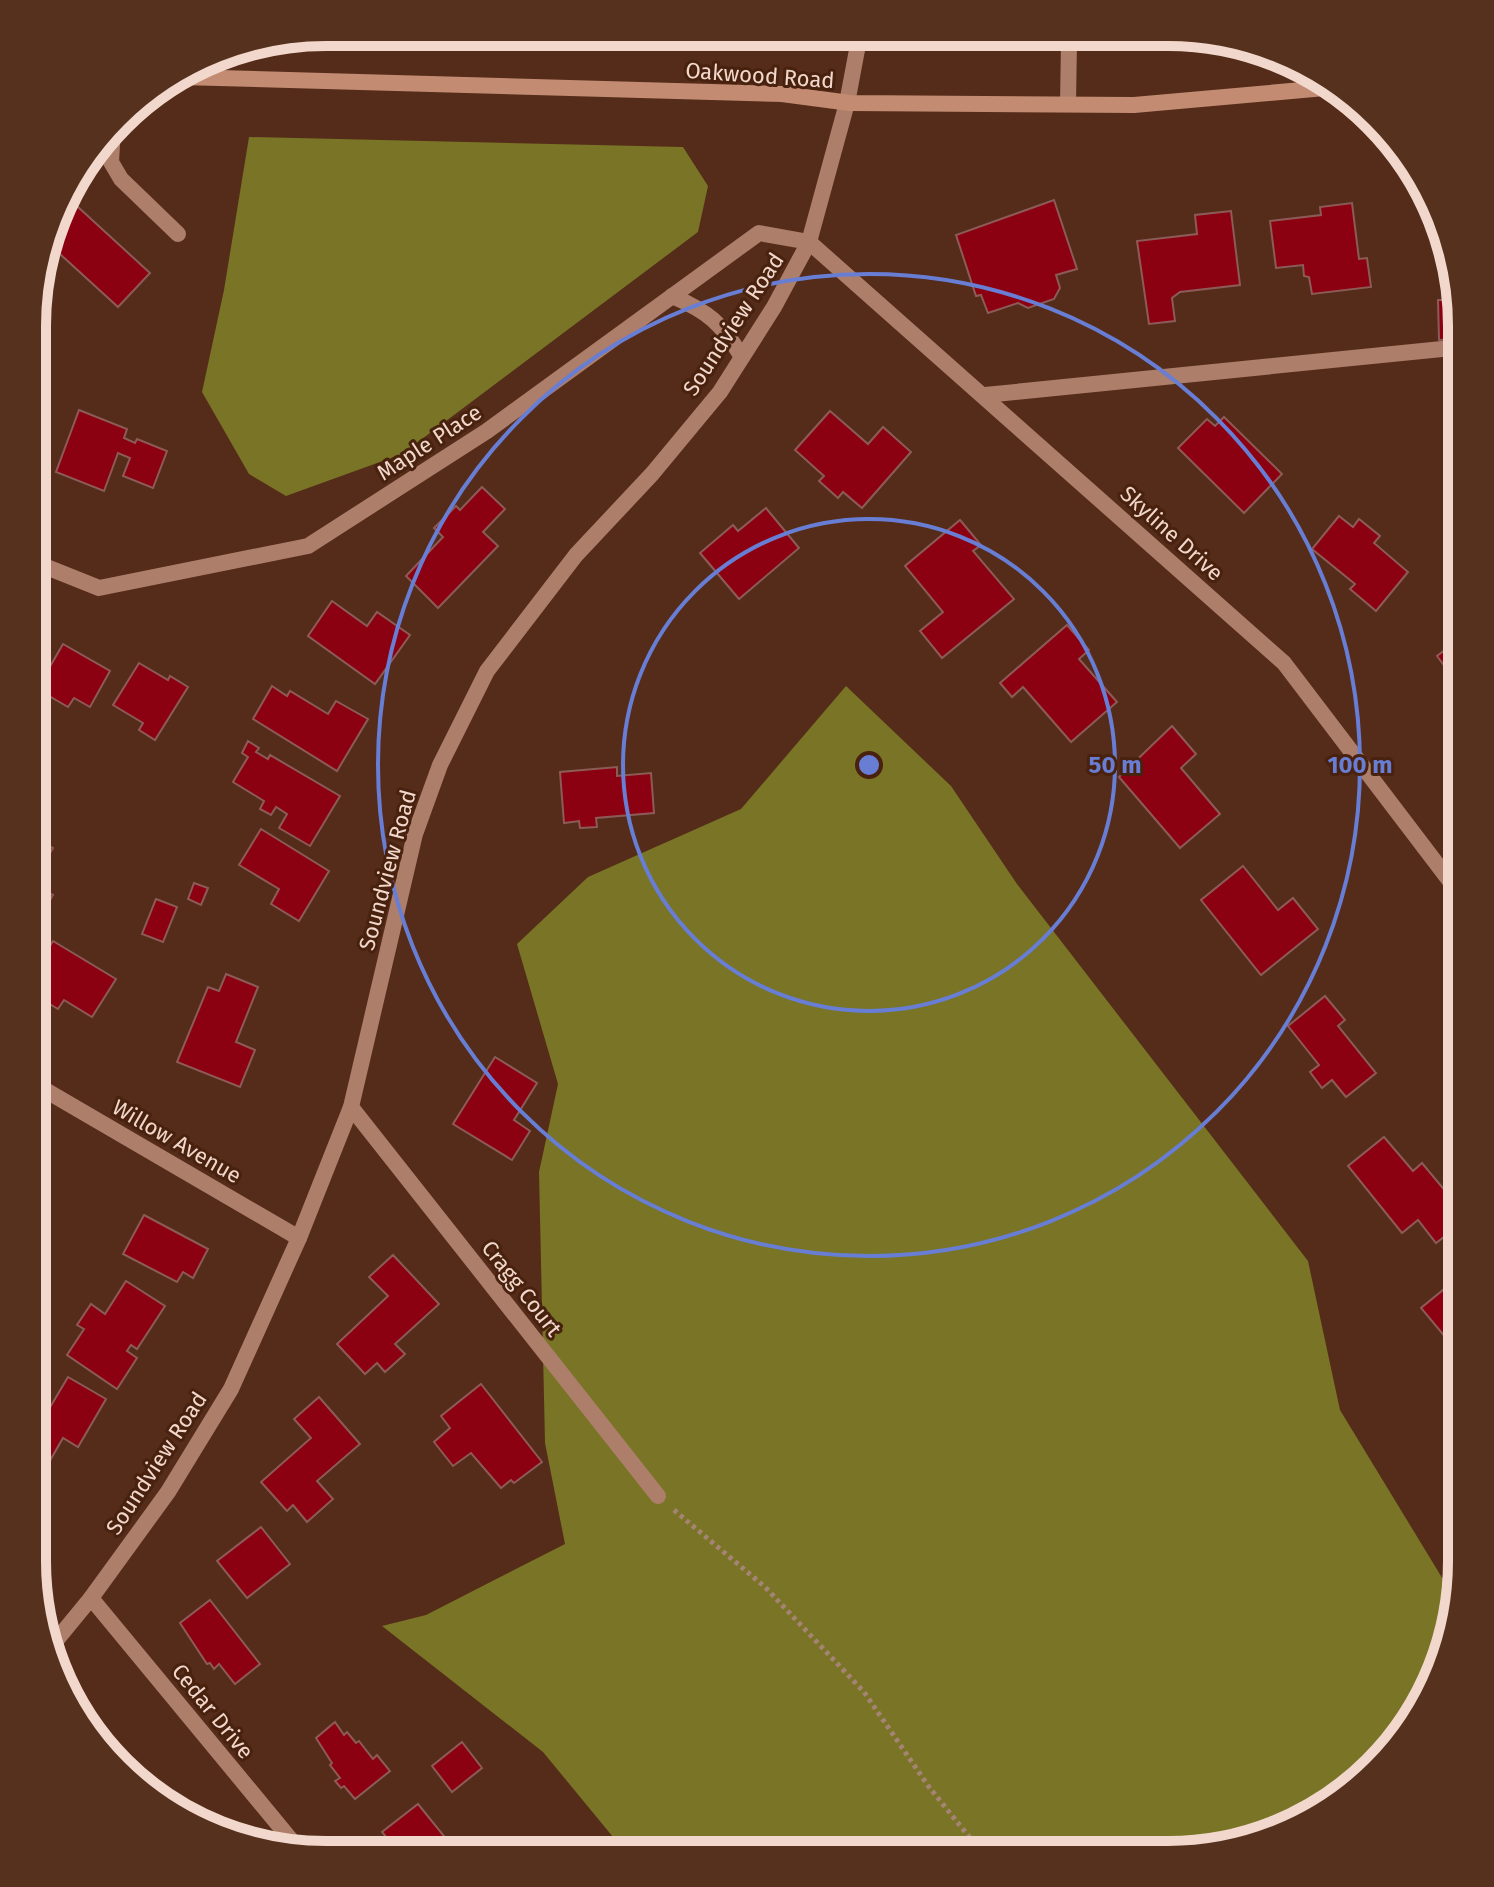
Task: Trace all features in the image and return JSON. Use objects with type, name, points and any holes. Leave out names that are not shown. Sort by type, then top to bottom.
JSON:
[{"type":"main road","name":"Oakwood Road","points":[[198,77],[782,94],[848,103],[1134,105],[1316,89]]},
{"type":"street","name":"Soundview Road","points":[[58,1639],[168,1492],[231,1389],[299,1238],[351,1107],[415,834],[440,765],[487,671],[576,555],[652,474],[720,392],[774,307],[809,242],[848,103],[858,46]]},
{"type":"street","points":[[1068,104],[1069,46]]},
{"type":"street","points":[[112,147],[111,162],[121,179],[178,234]]},
{"type":"street","name":"Maple Place","points":[[46,567],[99,588],[308,546],[487,431],[759,233],[809,242]]},
{"type":"street","name":"Skyline Drive","points":[[809,242],[1284,663],[1448,878]]},
{"type":"street","points":[[672,296],[702,310],[727,333],[742,357]]},
{"type":"street","points":[[985,395],[1448,348]]},
{"type":"street","name":"Willow Avenue","points":[[46,1091],[299,1238]]},
{"type":"street","name":"Cragg Court","points":[[351,1107],[658,1496]]},
{"type":"street","name":"Cedar Drive","points":[[91,1598],[290,1839]]},
{"type":"path","points":[[658,1496],[765,1587],[864,1692],[929,1787],[972,1840]]},
{"type":"shaded area","points":[[249,137],[683,147],[708,186],[698,232],[402,454],[286,496],[249,474],[202,392],[224,290]]},
{"type":"shaded area","points":[[846,686],[951,786],[1017,884],[1308,1261],[1340,1410],[1447,1585],[1443,1615],[1433,1651],[1419,1685],[1401,1716],[1366,1759],[1323,1794],[1292,1812],[1222,1836],[1186,1840],[616,1841],[543,1752],[382,1626],[426,1615],[565,1544],[545,1443],[539,1172],[558,1084],[517,944],[588,877],[741,809]]},
{"type":"building","points":[[1054,200],[1077,269],[1056,275],[1060,288],[1054,299],[1028,308],[1018,303],[988,313],[981,295],[976,296],[956,235]]},
{"type":"building","points":[[1352,203],[1359,259],[1367,258],[1371,287],[1312,294],[1303,265],[1276,268],[1270,221],[1321,215],[1320,207]]},
{"type":"building","points":[[74,204],[150,273],[118,307],[57,251]]},
{"type":"building","points":[[1231,211],[1240,285],[1180,292],[1172,298],[1175,321],[1149,324],[1137,241],[1197,234],[1195,215]]},
{"type":"building","points":[[1438,300],[1447,300],[1448,340],[1439,340]]},
{"type":"building","points":[[79,410],[127,429],[124,438],[135,443],[137,439],[167,451],[153,488],[123,476],[130,458],[118,453],[104,491],[56,472]]},
{"type":"building","points":[[830,411],[868,444],[883,427],[911,452],[862,508],[843,492],[838,498],[819,481],[824,476],[795,450]]},
{"type":"building","points":[[1224,417],[1282,474],[1244,513],[1178,448],[1207,419],[1215,426]]},
{"type":"building","points":[[482,487],[505,509],[483,532],[498,546],[438,608],[406,576],[443,537],[434,528],[456,506],[460,510]]},
{"type":"building","points":[[766,508],[799,548],[739,599],[700,553],[733,525],[738,531]]},
{"type":"building","points":[[1339,516],[1353,527],[1359,519],[1380,536],[1374,543],[1408,572],[1376,611],[1350,589],[1355,584],[1312,549]]},
{"type":"building","points":[[960,520],[981,545],[973,551],[1014,599],[942,658],[920,631],[943,612],[905,566]]},
{"type":"building","points":[[332,601],[367,626],[377,612],[410,635],[375,684],[308,636]]},
{"type":"building","points":[[1067,625],[1089,650],[1079,659],[1117,702],[1071,742],[1023,687],[1012,697],[1000,683]]},
{"type":"building","points":[[63,644],[110,671],[90,707],[74,698],[68,707],[46,694],[46,673]]},
{"type":"building","points":[[1448,648],[1448,661],[1443,664],[1437,656]]},
{"type":"building","points":[[139,663],[168,680],[170,676],[188,687],[155,740],[139,730],[143,723],[113,705]]},
{"type":"building","points":[[272,686],[287,696],[290,691],[328,714],[336,701],[368,719],[337,771],[253,719]]},
{"type":"building","points":[[1172,726],[1196,754],[1181,768],[1220,814],[1180,848],[1119,777]]},
{"type":"building","points":[[248,741],[259,748],[256,752],[268,759],[270,755],[340,796],[310,846],[279,828],[287,814],[276,807],[271,815],[260,809],[264,801],[233,782],[248,757],[242,753]]},
{"type":"building","points":[[617,767],[617,776],[651,773],[654,813],[596,818],[597,827],[580,828],[579,821],[564,823],[560,772]]},
{"type":"building","points":[[261,829],[329,871],[299,921],[271,904],[279,889],[239,865]]},
{"type":"building","points":[[46,844],[53,848],[46,859]]},
{"type":"building","points":[[1243,866],[1278,910],[1293,898],[1318,929],[1261,975],[1201,900]]},
{"type":"building","points":[[194,883],[208,888],[201,905],[188,899]]},
{"type":"building","points":[[46,891],[53,895],[46,907]]},
{"type":"building","points":[[156,899],[177,907],[163,942],[142,934]]},
{"type":"building","points":[[53,941],[116,979],[92,1017],[64,1000],[58,1009],[46,1002],[46,952]]},
{"type":"building","points":[[226,974],[258,987],[236,1042],[255,1050],[240,1087],[177,1062],[208,987],[219,991]]},
{"type":"building","points":[[1325,996],[1345,1020],[1338,1026],[1376,1073],[1346,1097],[1332,1080],[1322,1088],[1310,1072],[1319,1065],[1288,1026]]},
{"type":"building","points":[[495,1057],[537,1083],[514,1120],[530,1131],[512,1160],[453,1124]]},
{"type":"building","points":[[1384,1137],[1413,1171],[1422,1163],[1447,1193],[1447,1234],[1436,1243],[1418,1220],[1402,1233],[1348,1166]]},
{"type":"building","points":[[144,1215],[208,1249],[193,1278],[183,1272],[177,1282],[123,1254]]},
{"type":"building","points":[[393,1255],[439,1304],[395,1344],[405,1354],[385,1372],[377,1363],[365,1374],[337,1344],[388,1296],[369,1277]]},
{"type":"building","points":[[126,1281],[165,1306],[137,1349],[131,1345],[127,1351],[137,1358],[117,1389],[67,1355],[84,1329],[77,1325],[91,1304],[105,1314]]},
{"type":"building","points":[[1447,1287],[1447,1339],[1421,1308]]},
{"type":"building","points":[[68,1377],[106,1399],[78,1447],[63,1438],[46,1468],[46,1414]]},
{"type":"building","points":[[481,1384],[542,1462],[514,1483],[511,1480],[501,1488],[471,1453],[453,1466],[434,1442],[450,1428],[441,1416]]},
{"type":"building","points":[[319,1397],[360,1444],[317,1481],[333,1499],[307,1522],[293,1505],[287,1511],[261,1482],[311,1438],[294,1419]]},
{"type":"building","points":[[261,1527],[290,1564],[247,1598],[217,1561]]},
{"type":"building","points":[[210,1600],[260,1664],[235,1684],[219,1664],[214,1669],[210,1663],[207,1664],[180,1623]]},
{"type":"building","points":[[335,1722],[344,1735],[347,1732],[356,1743],[359,1741],[373,1759],[377,1755],[390,1771],[355,1799],[335,1781],[340,1778],[316,1738]]},
{"type":"building","points":[[462,1742],[482,1768],[452,1792],[432,1766]]},
{"type":"building","points":[[418,1804],[448,1841],[389,1841],[382,1832]]}]
